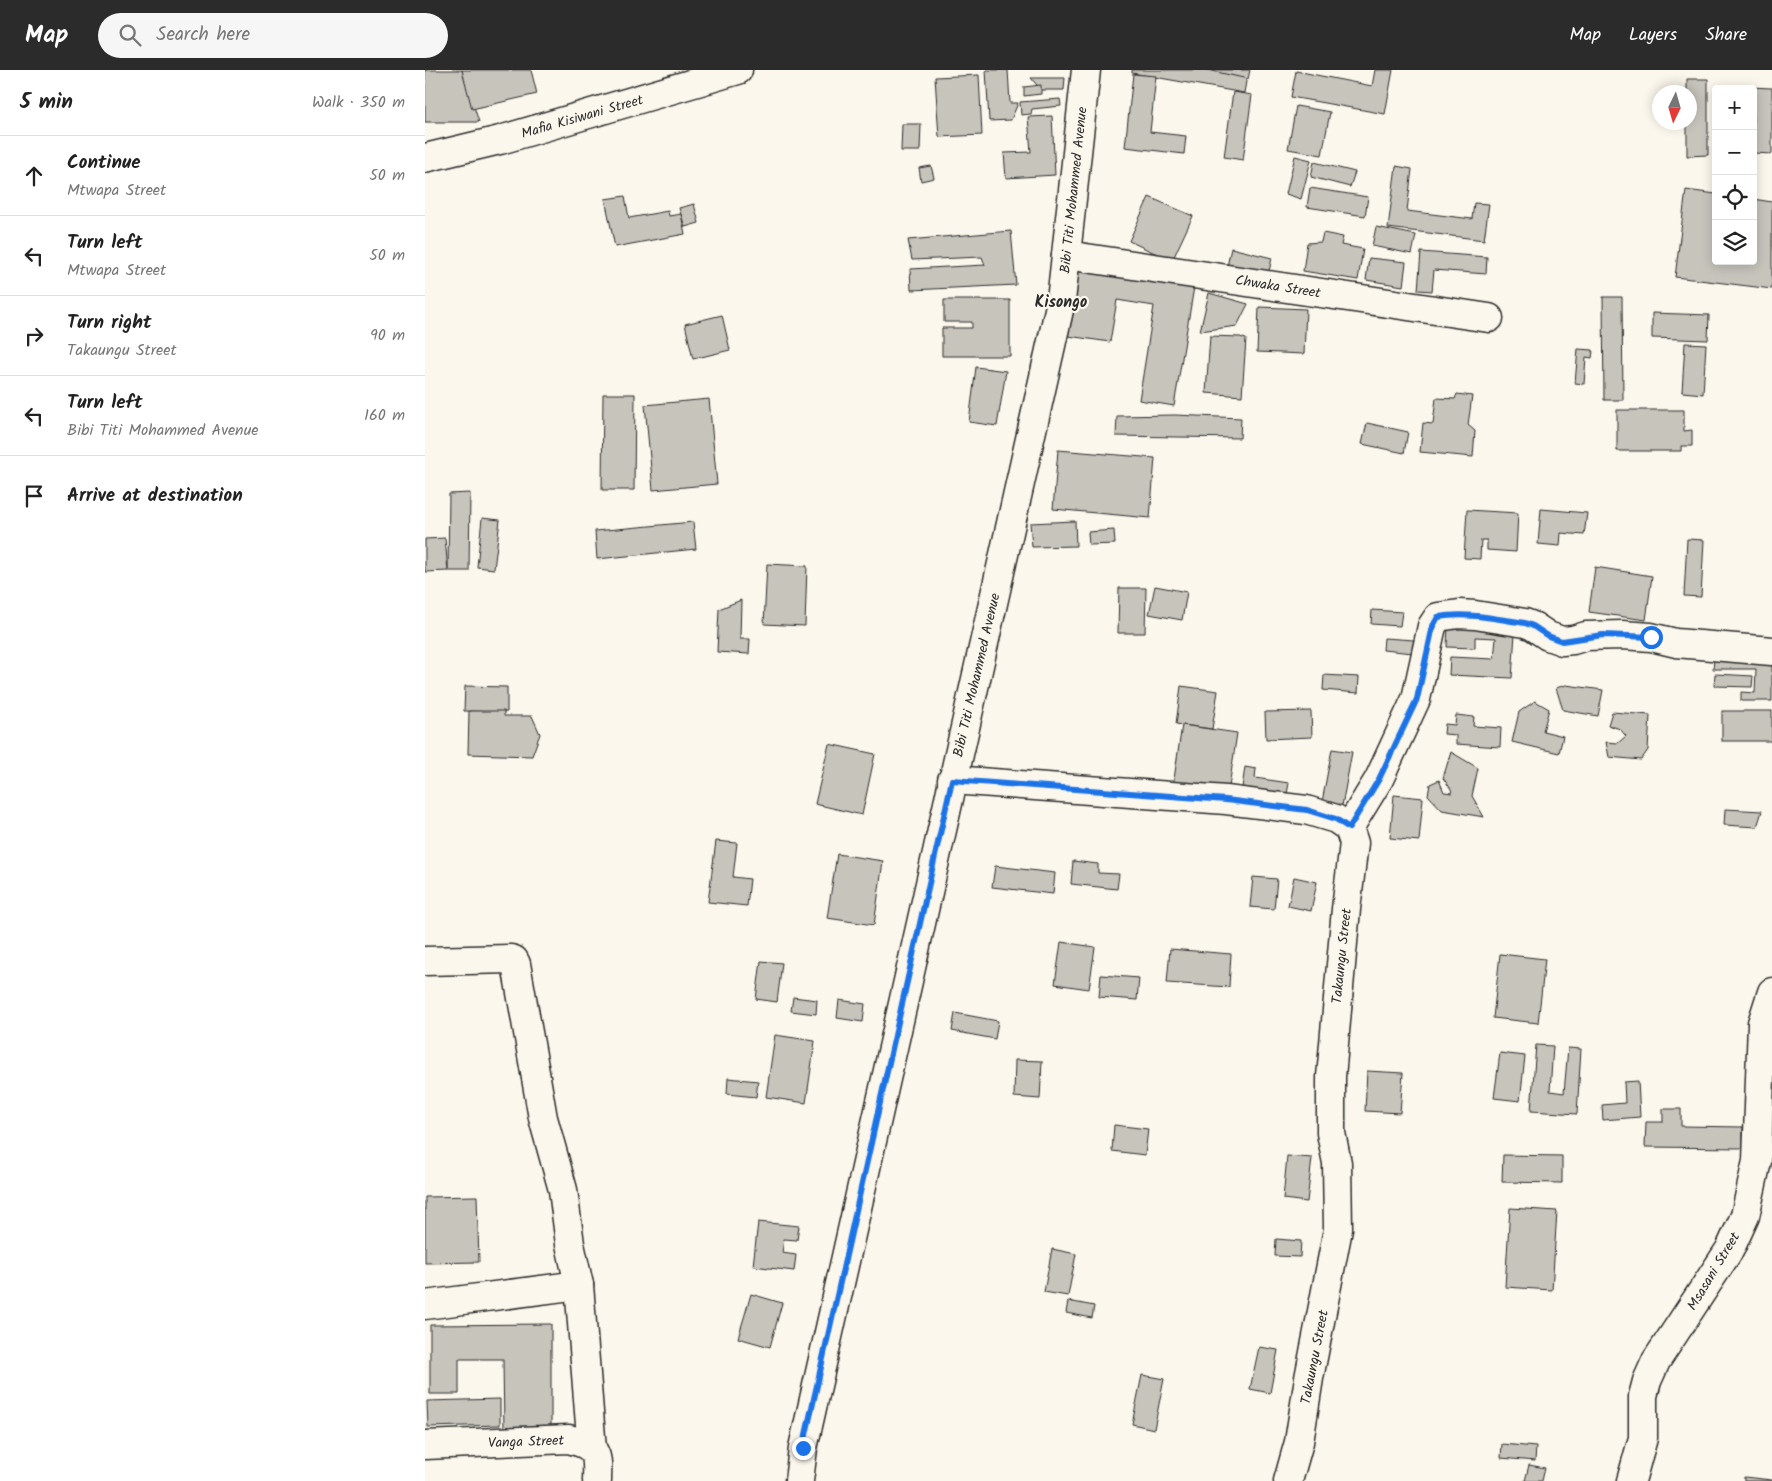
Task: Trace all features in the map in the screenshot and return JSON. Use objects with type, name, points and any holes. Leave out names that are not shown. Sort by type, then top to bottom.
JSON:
[{"type":"street","name":"Mafia Kisiwani Street","points":[[425,158],[500,140],[738,70]]},
{"type":"street","name":"Bibi Titi Mohammed Avenue","points":[[799,1481],[803,1448],[1061,301],[1086,70]]},
{"type":"street","name":"Chwaka Street","points":[[1066,255],[1489,318]]},
{"type":"street","points":[[952,780],[1226,800],[1307,810],[1336,819],[1349,828],[1379,779],[1417,699],[1433,626],[1438,617],[1459,614],[1475,615],[1525,623],[1548,636],[1562,641],[1585,636],[1623,635],[1651,637],[1676,643],[1772,651]]},
{"type":"street","name":"Takaungu Street","points":[[1288,1481],[1299,1442],[1309,1378],[1338,1229],[1337,1163],[1331,1133],[1331,1076],[1354,843],[1349,828]]},
{"type":"street","points":[[425,961],[511,958],[514,960],[543,1118],[563,1190],[570,1244],[579,1285],[592,1450],[598,1458],[597,1481]]},
{"type":"street","name":"Msasani Street","points":[[1631,1481],[1643,1438],[1643,1396],[1647,1381],[1656,1361],[1730,1249],[1745,1216],[1757,1161],[1767,1025],[1772,992]]},
{"type":"street","points":[[425,1305],[579,1285]]},
{"type":"street","name":"Vanga Street","points":[[425,1445],[569,1439],[582,1443],[592,1450]]},
{"type":"building","points":[[425,70],[462,70],[479,122],[425,122]]},
{"type":"building","points":[[462,70],[531,70],[537,94],[472,109]]},
{"type":"building","points":[[986,70],[1008,70],[1010,103],[1018,103],[1011,120],[989,121]]},
{"type":"building","points":[[1132,70],[1248,70],[1244,93],[1132,73]]},
{"type":"building","points":[[1208,70],[1250,70],[1248,79]]},
{"type":"building","points":[[1375,70],[1393,70],[1385,114],[1291,97],[1296,71],[1372,86]]},
{"type":"building","points":[[1133,74],[1156,76],[1150,132],[1186,136],[1184,154],[1125,147]]},
{"type":"building","points":[[979,75],[982,135],[939,137],[935,77]]},
{"type":"building","points":[[1031,78],[1065,78],[1064,90],[1041,90]]},
{"type":"building","points":[[1687,79],[1708,79],[1708,155],[1687,156],[1687,130],[1697,130],[1697,85],[1687,85]]},
{"type":"building","points":[[1041,85],[1041,94],[1024,96],[1024,87]]},
{"type":"building","points":[[1757,87],[1772,88],[1772,154],[1757,153]]},
{"type":"building","points":[[1233,92],[1252,95],[1243,160],[1224,157]]},
{"type":"building","points":[[1060,99],[1061,106],[1032,109],[1031,114],[1021,115],[1020,102]]},
{"type":"building","points":[[1296,106],[1330,112],[1322,155],[1288,149]]},
{"type":"building","points":[[1052,116],[1055,175],[1006,178],[1004,153],[1031,152],[1028,117]]},
{"type":"building","points":[[902,124],[921,124],[920,151],[901,151]]},
{"type":"building","points":[[1295,156],[1311,160],[1301,199],[1286,194]]},
{"type":"building","points":[[1314,162],[1355,172],[1350,187],[1311,177]]},
{"type":"building","points":[[931,166],[934,178],[921,181],[919,168]]},
{"type":"building","points":[[1396,166],[1412,169],[1407,211],[1472,219],[1474,203],[1489,204],[1484,240],[1388,228]]},
{"type":"building","points":[[1310,188],[1368,197],[1365,216],[1307,207]]},
{"type":"building","points":[[1686,190],[1712,193],[1712,265],[1757,265],[1757,200],[1772,202],[1772,289],[1675,277]]},
{"type":"building","points":[[625,196],[629,218],[668,211],[669,216],[681,214],[685,234],[615,247],[605,199]]},
{"type":"building","points":[[1149,197],[1193,216],[1172,261],[1129,241]]},
{"type":"building","points":[[694,204],[699,223],[685,227],[679,208]]},
{"type":"building","points":[[1376,227],[1416,235],[1412,254],[1372,246]]},
{"type":"building","points":[[1011,231],[1016,285],[911,290],[910,269],[985,265],[982,257],[912,260],[908,240]]},
{"type":"building","points":[[1323,233],[1343,237],[1341,245],[1363,249],[1358,280],[1303,271],[1307,243],[1321,242]]},
{"type":"building","points":[[1231,248],[1272,258],[1267,280],[1226,271]]},
{"type":"building","points":[[1421,252],[1487,257],[1486,274],[1434,270],[1432,291],[1418,290]]},
{"type":"building","points":[[1369,258],[1406,262],[1403,286],[1366,280]]},
{"type":"building","points":[[1079,268],[1194,287],[1174,406],[1139,400],[1154,306],[1117,300],[1110,342],[1068,336]]},
{"type":"building","points":[[1209,293],[1248,304],[1237,326],[1200,331]]},
{"type":"building","points":[[1603,297],[1622,297],[1623,400],[1604,400]]},
{"type":"building","points":[[944,300],[1010,300],[1010,356],[942,356],[942,328],[972,328],[972,322],[944,322]]},
{"type":"building","points":[[1259,307],[1306,309],[1304,354],[1257,352]]},
{"type":"building","points":[[1652,313],[1709,315],[1708,340],[1652,338]]},
{"type":"building","points":[[722,315],[730,350],[693,359],[685,324]]},
{"type":"building","points":[[1210,336],[1246,339],[1242,396],[1206,393]]},
{"type":"building","points":[[1685,343],[1706,344],[1703,394],[1682,392]]},
{"type":"building","points":[[1578,349],[1593,350],[1592,358],[1586,357],[1584,384],[1575,383]]},
{"type":"building","points":[[976,367],[1006,371],[997,426],[969,422]]},
{"type":"building","points":[[603,394],[635,394],[634,490],[602,490]]},
{"type":"building","points":[[1457,394],[1472,396],[1468,425],[1475,431],[1473,457],[1420,452],[1423,423],[1433,424],[1436,398],[1455,399]]},
{"type":"building","points":[[709,399],[717,484],[653,490],[645,405]]},
{"type":"building","points":[[1617,410],[1684,410],[1684,431],[1692,430],[1692,446],[1681,446],[1681,451],[1617,451]]},
{"type":"building","points":[[1175,415],[1241,418],[1240,438],[1116,436],[1117,416]]},
{"type":"building","points":[[1367,423],[1408,432],[1404,453],[1362,444]]},
{"type":"building","points":[[1058,450],[1155,458],[1150,518],[1053,509]]},
{"type":"building","points":[[470,493],[469,571],[448,571],[449,494]]},
{"type":"building","points":[[1541,509],[1587,513],[1584,535],[1561,533],[1560,546],[1538,544]]},
{"type":"building","points":[[1467,510],[1518,513],[1516,552],[1487,550],[1487,540],[1481,540],[1480,559],[1464,558]]},
{"type":"building","points":[[482,518],[500,520],[494,569],[477,567]]},
{"type":"building","points":[[1075,521],[1076,546],[1032,547],[1030,523]]},
{"type":"building","points":[[693,522],[696,549],[597,559],[595,531]]},
{"type":"building","points":[[1114,530],[1115,544],[1089,545],[1088,532]]},
{"type":"building","points":[[445,538],[448,571],[425,572],[425,539]]},
{"type":"building","points":[[1687,539],[1704,540],[1701,597],[1684,596]]},
{"type":"building","points":[[767,564],[807,566],[805,626],[764,624]]},
{"type":"building","points":[[1595,567],[1652,576],[1646,620],[1589,612]]},
{"type":"building","points":[[1155,586],[1187,592],[1182,620],[1149,614]]},
{"type":"building","points":[[1119,588],[1146,588],[1145,633],[1118,633]]},
{"type":"building","points":[[741,600],[740,639],[750,639],[749,654],[717,652],[719,609]]},
{"type":"building","points":[[1372,610],[1402,612],[1400,626],[1371,624]]},
{"type":"building","points":[[1448,624],[1515,633],[1512,678],[1449,675],[1450,657],[1494,659],[1496,638],[1475,637],[1475,648],[1447,647]]},
{"type":"building","points":[[1384,638],[1414,640],[1413,653],[1383,650]]},
{"type":"building","points":[[1714,660],[1772,664],[1772,701],[1741,701],[1741,692],[1755,693],[1756,669],[1713,669]]},
{"type":"building","points":[[1715,674],[1753,676],[1752,687],[1714,686]]},
{"type":"building","points":[[1324,675],[1359,677],[1358,693],[1323,690]]},
{"type":"building","points":[[1566,685],[1603,690],[1598,716],[1563,710],[1556,688]]},
{"type":"building","points":[[465,686],[507,687],[507,712],[464,711]]},
{"type":"building","points":[[1181,686],[1218,691],[1212,729],[1176,724]]},
{"type":"building","points":[[1535,701],[1549,709],[1543,731],[1563,736],[1559,753],[1512,742],[1519,712]]},
{"type":"building","points":[[469,711],[504,711],[504,716],[532,716],[540,734],[532,756],[468,754]]},
{"type":"building","points":[[1311,711],[1312,737],[1266,739],[1265,712]]},
{"type":"building","points":[[1722,711],[1772,711],[1772,741],[1722,741]]},
{"type":"building","points":[[1612,712],[1650,715],[1648,750],[1641,760],[1609,757],[1606,742],[1618,743],[1626,736],[1620,729],[1608,725]]},
{"type":"building","points":[[1456,715],[1474,717],[1473,726],[1501,728],[1500,747],[1456,744],[1456,735],[1444,734],[1445,724],[1455,725]]},
{"type":"building","points":[[1182,725],[1237,733],[1228,794],[1173,786]]},
{"type":"building","points":[[829,744],[875,754],[862,815],[815,804]]},
{"type":"building","points":[[1332,749],[1352,752],[1342,806],[1322,802]]},
{"type":"building","points":[[1451,752],[1478,768],[1472,796],[1484,817],[1442,810],[1428,795],[1430,784],[1439,780],[1444,792],[1452,793],[1443,778]]},
{"type":"building","points":[[1245,767],[1256,769],[1255,778],[1289,783],[1287,794],[1242,788]]},
{"type":"building","points":[[1394,795],[1423,798],[1419,841],[1390,838]]},
{"type":"building","points":[[1725,809],[1762,811],[1757,827],[1724,825]]},
{"type":"building","points":[[716,841],[737,843],[733,877],[750,879],[747,906],[708,902]]},
{"type":"building","points":[[837,854],[883,861],[874,925],[827,918]]},
{"type":"building","points":[[1073,861],[1098,864],[1098,873],[1119,874],[1117,889],[1071,884]]},
{"type":"building","points":[[995,866],[1055,873],[1053,894],[992,887]]},
{"type":"building","points":[[1253,877],[1277,879],[1274,909],[1250,907]]},
{"type":"building","points":[[1294,877],[1317,882],[1311,911],[1288,906]]},
{"type":"building","points":[[1061,942],[1095,947],[1089,989],[1055,984]]},
{"type":"building","points":[[1170,949],[1231,954],[1229,987],[1167,983]]},
{"type":"building","points":[[1500,954],[1545,959],[1538,1023],[1493,1018]]},
{"type":"building","points":[[761,961],[782,963],[777,1002],[756,999]]},
{"type":"building","points":[[1101,975],[1139,978],[1137,1000],[1099,997]]},
{"type":"building","points":[[793,997],[817,1000],[816,1014],[791,1011]]},
{"type":"building","points":[[839,1000],[865,1004],[863,1022],[837,1018]]},
{"type":"building","points":[[955,1013],[998,1021],[995,1039],[952,1031]]},
{"type":"building","points":[[775,1035],[815,1041],[806,1103],[766,1097]]},
{"type":"building","points":[[1536,1045],[1553,1046],[1550,1091],[1564,1093],[1568,1048],[1581,1049],[1577,1114],[1531,1111]]},
{"type":"building","points":[[1500,1053],[1525,1056],[1520,1101],[1494,1098]]},
{"type":"building","points":[[1015,1060],[1042,1061],[1040,1099],[1014,1097]]},
{"type":"building","points":[[1367,1071],[1403,1073],[1400,1113],[1365,1111]]},
{"type":"building","points":[[728,1078],[758,1081],[756,1097],[727,1094]]},
{"type":"building","points":[[1638,1081],[1640,1117],[1603,1120],[1602,1105],[1625,1103],[1624,1082]]},
{"type":"building","points":[[1663,1109],[1681,1109],[1681,1126],[1743,1127],[1743,1148],[1645,1147],[1646,1122],[1663,1122]]},
{"type":"building","points":[[1114,1125],[1148,1129],[1145,1155],[1112,1151]]},
{"type":"building","points":[[1503,1155],[1562,1156],[1562,1183],[1502,1182]]},
{"type":"building","points":[[1287,1156],[1312,1158],[1307,1202],[1283,1199]]},
{"type":"building","points":[[477,1196],[479,1262],[425,1263],[425,1197]]},
{"type":"building","points":[[1510,1208],[1557,1211],[1552,1290],[1505,1287]]},
{"type":"building","points":[[758,1222],[799,1226],[797,1240],[784,1239],[782,1253],[796,1255],[794,1271],[753,1266]]},
{"type":"building","points":[[1276,1239],[1301,1241],[1300,1257],[1275,1256]]},
{"type":"building","points":[[1052,1249],[1076,1254],[1068,1296],[1044,1292]]},
{"type":"building","points":[[751,1294],[782,1303],[770,1347],[738,1338]]},
{"type":"building","points":[[1068,1301],[1094,1306],[1092,1318],[1066,1313]]},
{"type":"building","points":[[551,1324],[551,1432],[504,1432],[503,1359],[459,1359],[459,1394],[430,1394],[430,1325]]},
{"type":"building","points":[[1259,1347],[1278,1350],[1270,1393],[1250,1389]]},
{"type":"building","points":[[1142,1375],[1164,1379],[1154,1429],[1132,1424]]},
{"type":"building","points":[[500,1399],[500,1425],[428,1427],[427,1401]]},
{"type":"building","points":[[1502,1444],[1536,1447],[1535,1461],[1501,1458]]},
{"type":"building","points":[[1529,1465],[1545,1468],[1542,1481],[1525,1481]]},
{"type":"building","points":[[1744,1477],[1772,1480],[1772,1481],[1744,1481]]},
{"type":"district","name":"Kisongo","points":[[1061,301]]},
{"type":"route","points":[[803,1448],[952,780],[1226,800],[1307,810],[1336,819],[1349,828],[1379,779],[1417,699],[1433,626],[1438,617],[1459,614],[1475,615],[1525,623],[1556,640],[1562,641],[1585,636],[1603,635],[1651,637]]}]
